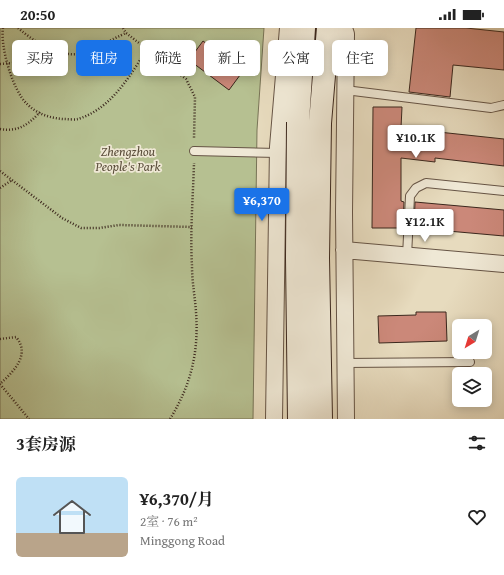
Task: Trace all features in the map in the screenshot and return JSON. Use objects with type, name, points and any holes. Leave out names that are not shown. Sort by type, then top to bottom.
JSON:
[{"type":"main road","points":[[299,419],[296,258],[298,122],[304,28]]},
{"type":"main road","points":[[321,419],[318,258],[320,123],[328,28]]},
{"type":"street","points":[[274,419],[278,153],[288,28]]},
{"type":"street","points":[[344,28],[346,34],[344,250],[346,419]]},
{"type":"street","points":[[344,250],[504,264]]},
{"type":"lane","points":[[345,90],[490,108],[504,105]]},
{"type":"lane","points":[[194,151],[278,153]]},
{"type":"lane","points":[[407,256],[410,196],[416,188],[426,182],[504,191]]},
{"type":"lane","points":[[345,363],[470,362]]},
{"type":"path","points":[[3,28],[2,37],[11,77],[27,104],[50,118],[77,120],[90,114],[121,89],[140,60]]},
{"type":"path","points":[[18,28],[33,40]]},
{"type":"path","points":[[123,28],[126,33],[140,44]]},
{"type":"path","points":[[68,53],[78,54],[126,33]]},
{"type":"path","points":[[0,64],[12,64]]},
{"type":"path","points":[[170,419],[179,404],[191,375],[196,342],[196,312],[192,266],[195,97],[186,78],[183,76]]},
{"type":"path","points":[[0,129],[8,131],[29,124],[40,112]]},
{"type":"path","points":[[0,171],[62,218],[81,228],[99,228],[119,225],[192,227]]},
{"type":"path","points":[[0,188],[12,180]]},
{"type":"path","points":[[0,339],[16,337],[22,347],[20,362],[13,372],[0,384],[29,419]]},
{"type":"green space","name":"Zhengzhou People's Park","points":[[0,28],[264,28],[257,130],[253,419],[0,419]]},
{"type":"building","points":[[416,28],[466,28],[504,32],[504,70],[453,65],[450,97],[409,92]]},
{"type":"building","points":[[203,41],[204,42],[204,71],[196,65],[196,50]]},
{"type":"building","points":[[210,76],[239,76],[229,90]]},
{"type":"building","points":[[373,107],[402,107],[401,128],[504,139],[504,166],[435,158],[435,162],[401,158],[401,201],[404,202],[403,228],[372,228]]},
{"type":"building","points":[[415,202],[504,210],[504,236],[414,228]]},
{"type":"building","points":[[416,312],[446,312],[447,341],[379,343],[378,316],[416,315]]}]
